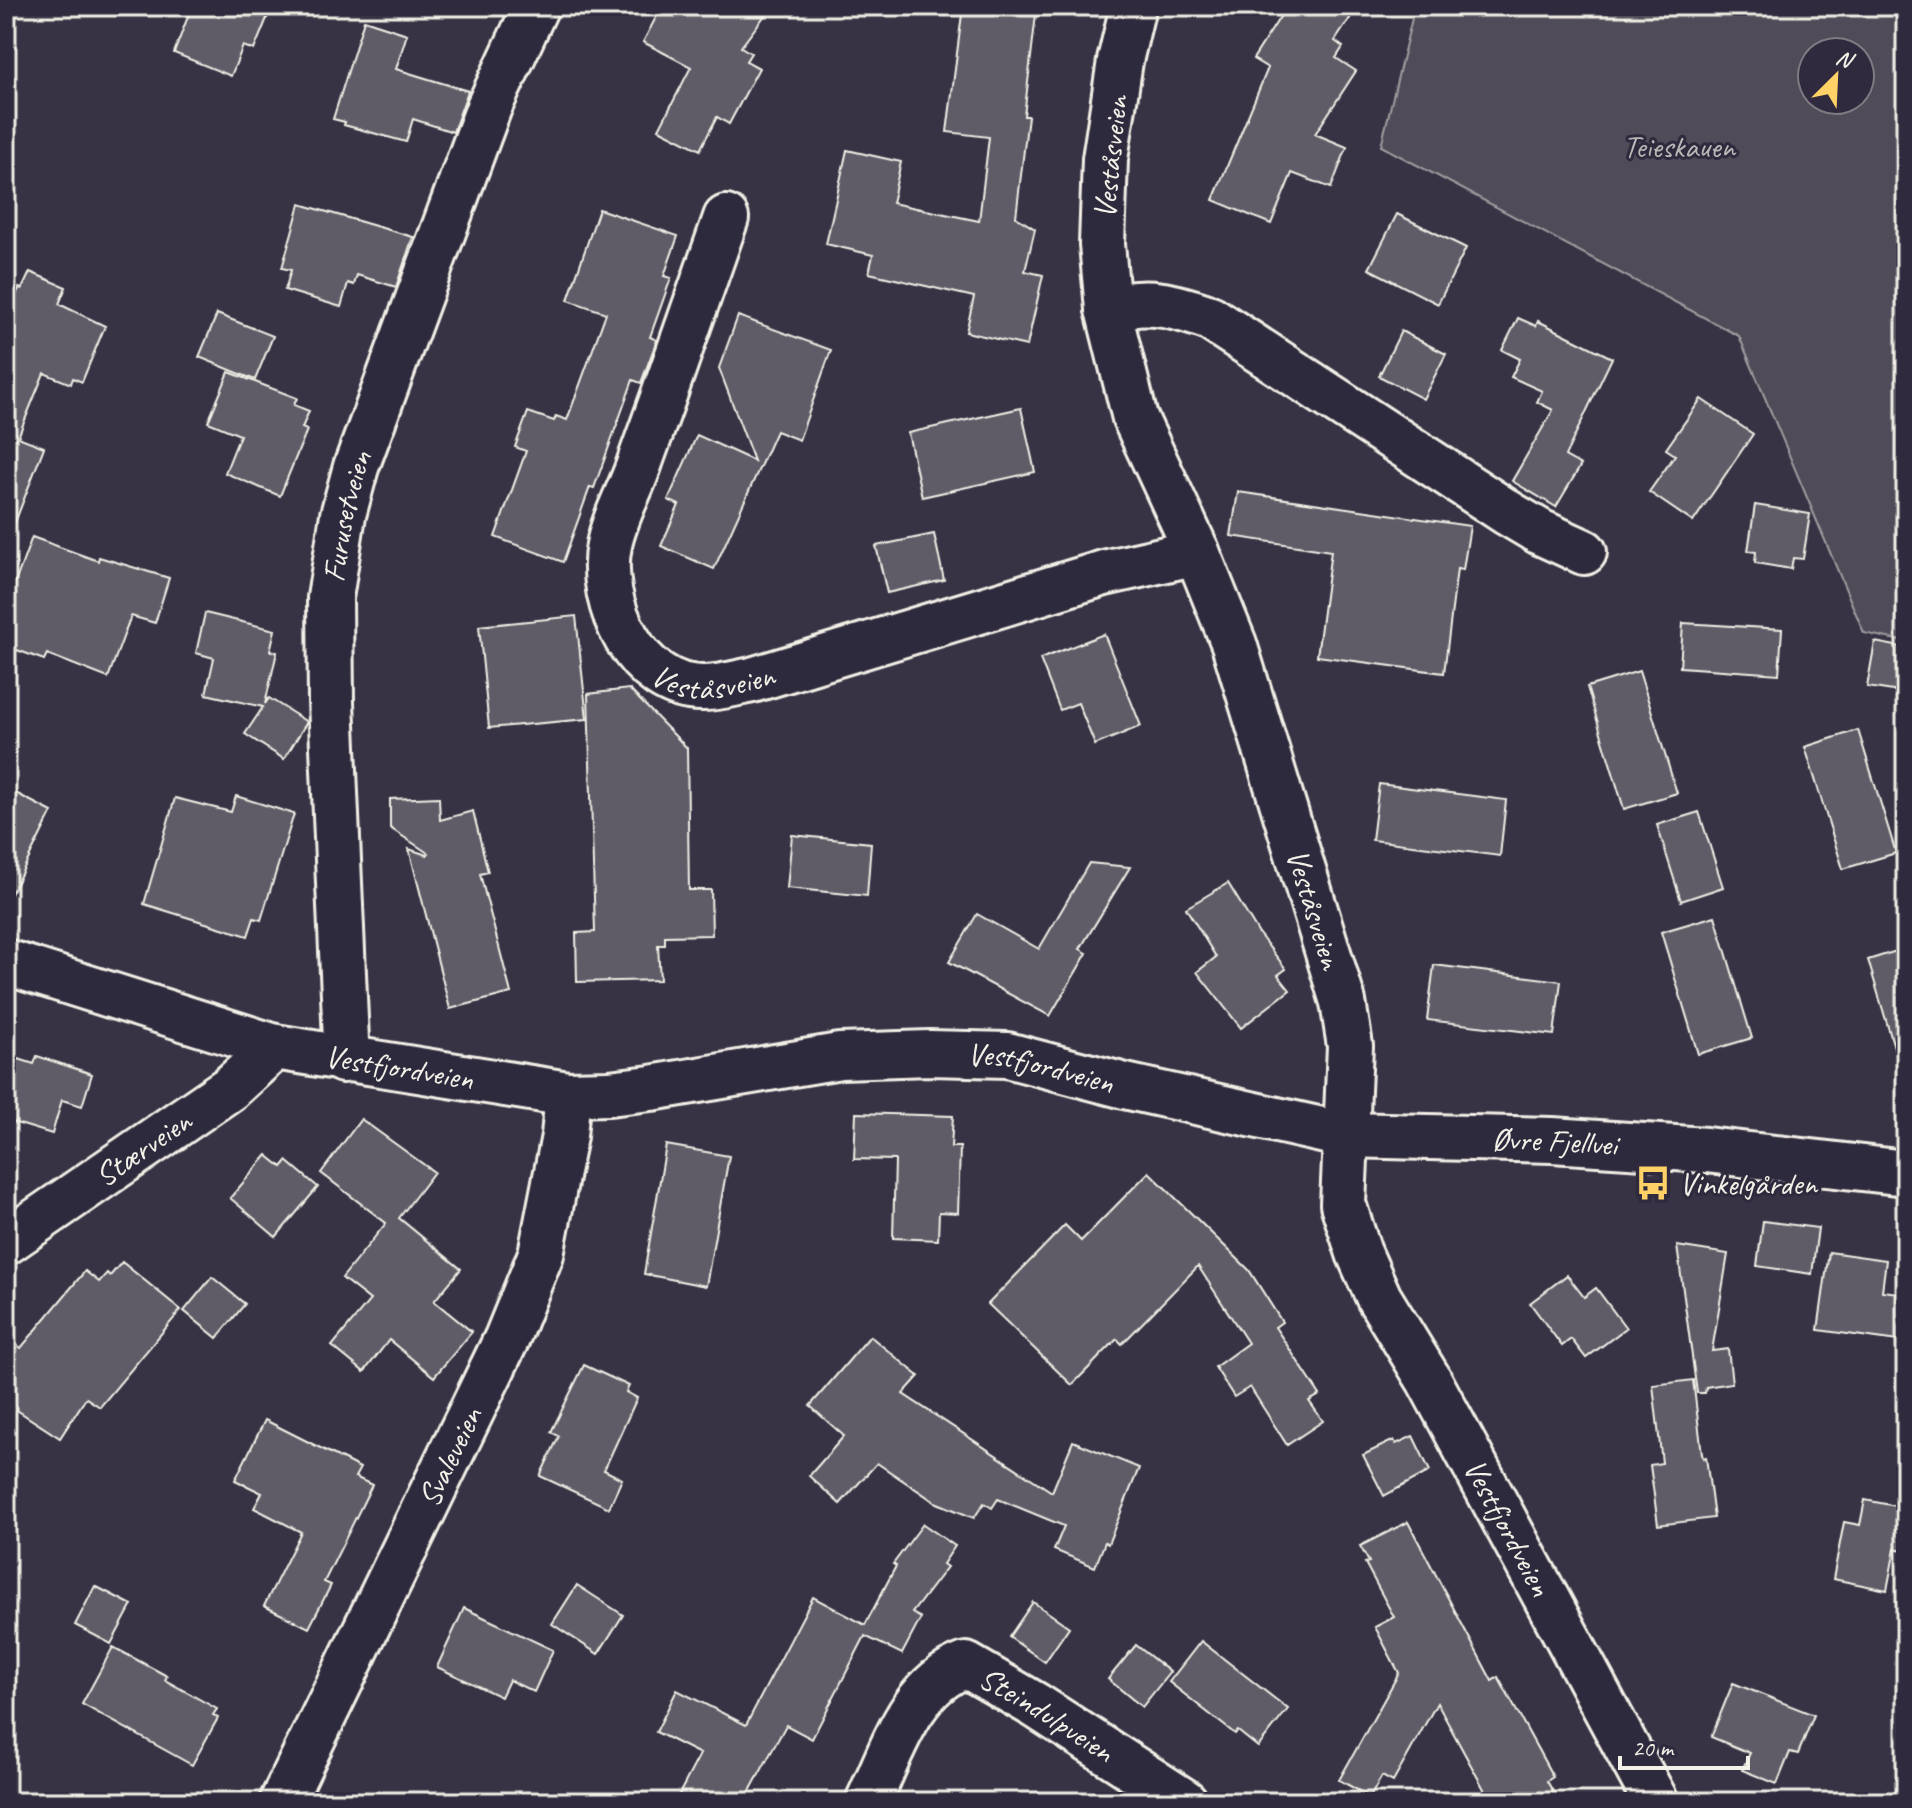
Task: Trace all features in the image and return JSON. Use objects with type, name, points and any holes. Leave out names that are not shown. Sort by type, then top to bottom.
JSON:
[{"type":"street","name":"Furusetveien","points":[[343,1060],[346,1041],[330,613],[343,515],[356,467],[489,107],[536,6]]},
{"type":"street","name":"Veståsveien","points":[[1133,6],[1120,61],[1105,159],[1102,244],[1108,309],[1135,418],[1197,552],[1234,644],[1343,1002],[1350,1046],[1344,1135]]},
{"type":"street","name":"Veståsveien","points":[[726,218],[608,546],[608,593],[629,645],[650,668],[671,682],[702,688],[752,680],[1104,573],[1197,552]]},
{"type":"street","points":[[1108,309],[1131,302],[1172,304],[1210,318],[1508,513],[1584,552]]},
{"type":"street","name":"Vestfjordveien","points":[[6,962],[275,1047],[568,1094],[651,1088],[840,1056],[930,1053],[1007,1055],[1125,1086],[1344,1135],[1343,1204],[1359,1253],[1379,1298],[1429,1380],[1656,1802]]},
{"type":"street","name":"Stærveien","points":[[6,1242],[230,1088],[275,1047]]},
{"type":"street","name":"Svaleveien","points":[[282,1802],[507,1338],[544,1244],[564,1136],[568,1094]]},
{"type":"street","name":"Øvre Fjellvei","points":[[1344,1135],[1552,1140],[1706,1150],[1906,1173]]},
{"type":"street","name":"Steindulpveien","points":[[868,1802],[914,1704],[946,1672],[966,1665],[1035,1705],[1185,1802]]},
{"type":"green space","name":"Teieskauen","points":[[1415,6],[1906,6],[1906,642],[1864,633],[1739,336],[1381,146]]},
{"type":"building","points":[[192,6],[272,6],[254,50],[243,46],[231,76],[174,53]]},
{"type":"building","points":[[662,6],[772,6],[741,47],[751,53],[746,61],[759,68],[729,124],[717,117],[700,150],[659,129],[691,67],[643,42]]},
{"type":"building","points":[[963,6],[1037,6],[1016,217],[1035,229],[1025,271],[1043,275],[1027,346],[966,332],[974,297],[869,273],[873,255],[826,244],[847,150],[901,162],[892,203],[979,221],[989,137],[947,132]]},
{"type":"building","points":[[1287,6],[1358,6],[1335,41],[1343,47],[1336,58],[1356,71],[1315,134],[1347,147],[1331,188],[1292,173],[1271,224],[1213,200],[1268,68],[1253,59]]},
{"type":"building","points":[[364,20],[407,34],[396,69],[468,91],[453,132],[413,119],[406,142],[344,125],[345,122],[333,119]]},
{"type":"building","points":[[300,204],[413,237],[396,287],[357,275],[354,285],[348,283],[341,307],[285,290],[291,270],[282,268]]},
{"type":"building","points":[[599,209],[678,236],[664,276],[671,278],[650,337],[657,340],[641,383],[633,380],[563,562],[495,537],[526,451],[515,447],[528,412],[554,421],[556,416],[567,420],[606,313],[568,300]]},
{"type":"building","points":[[1397,214],[1466,248],[1438,304],[1369,269]]},
{"type":"building","points":[[30,272],[66,287],[59,304],[105,326],[82,382],[73,378],[71,384],[44,373],[18,437],[44,447],[9,538],[6,537],[6,318]]},
{"type":"building","points":[[217,314],[273,336],[255,380],[199,357]]},
{"type":"building","points":[[738,316],[831,350],[799,440],[776,431],[714,569],[661,546],[679,505],[668,500],[697,435],[754,461],[719,368]]},
{"type":"building","points":[[1518,318],[1536,326],[1538,321],[1612,358],[1565,456],[1581,465],[1556,507],[1512,481],[1553,410],[1537,402],[1542,391],[1511,377],[1520,359],[1502,350]]},
{"type":"building","points":[[1401,331],[1446,354],[1423,399],[1379,376]]},
{"type":"building","points":[[229,372],[297,398],[294,405],[309,411],[302,428],[307,430],[280,496],[225,473],[240,435],[208,422]]},
{"type":"building","points":[[1701,399],[1753,434],[1693,522],[1649,492],[1675,455],[1666,449]]},
{"type":"building","points":[[1021,408],[1035,472],[922,497],[908,433]]},
{"type":"building","points":[[1238,492],[1470,526],[1463,570],[1457,569],[1444,673],[1317,656],[1331,551],[1231,536]]},
{"type":"building","points":[[1755,505],[1810,514],[1803,559],[1793,558],[1791,569],[1755,563],[1756,552],[1748,551]]},
{"type":"building","points":[[934,534],[944,580],[887,593],[876,546]]},
{"type":"building","points":[[32,537],[98,561],[99,557],[169,578],[155,623],[131,616],[108,678],[47,654],[44,660],[6,646],[6,607]]},
{"type":"building","points":[[205,613],[275,630],[270,651],[277,652],[265,704],[269,698],[307,722],[284,759],[245,734],[263,707],[206,694],[214,658],[196,653]]},
{"type":"building","points":[[576,616],[587,719],[489,728],[479,626]]},
{"type":"building","points":[[1683,623],[1782,629],[1779,674],[1680,667]]},
{"type":"building","points":[[1104,634],[1141,726],[1095,745],[1078,703],[1060,710],[1040,659]]},
{"type":"building","points":[[1875,642],[1906,648],[1906,693],[1867,687]]},
{"type":"building","points":[[1639,671],[1677,793],[1624,809],[1587,687]]},
{"type":"building","points":[[629,689],[687,748],[689,890],[711,890],[712,935],[665,936],[665,945],[658,945],[660,980],[577,982],[576,933],[595,932],[588,694]]},
{"type":"building","points":[[1858,730],[1896,853],[1843,869],[1805,747]]},
{"type":"building","points":[[1379,784],[1506,800],[1500,856],[1372,840]]},
{"type":"building","points":[[6,788],[52,812],[6,904]]},
{"type":"building","points":[[236,796],[294,814],[261,920],[254,918],[248,936],[144,904],[175,798],[231,812]]},
{"type":"building","points":[[439,797],[440,820],[473,811],[488,872],[480,874],[511,993],[450,1009],[409,849],[428,853],[390,828],[390,799]]},
{"type":"building","points":[[1699,812],[1723,887],[1681,901],[1657,825]]},
{"type":"building","points":[[792,835],[871,843],[867,896],[787,888]]},
{"type":"building","points":[[1089,863],[1130,867],[1080,949],[1087,953],[1050,1016],[949,962],[977,914],[1039,949]]},
{"type":"building","points":[[1228,883],[1259,934],[1286,969],[1278,975],[1290,990],[1241,1028],[1197,972],[1216,957],[1186,908]]},
{"type":"building","points":[[1715,916],[1752,1038],[1698,1054],[1661,932]]},
{"type":"building","points":[[1906,948],[1906,1056],[1897,1057],[1868,960]]},
{"type":"building","points":[[1434,965],[1561,981],[1554,1035],[1427,1020]]},
{"type":"building","points":[[6,1055],[34,1064],[37,1056],[92,1074],[82,1106],[62,1100],[52,1134],[6,1120]]},
{"type":"building","points":[[856,1113],[953,1116],[951,1147],[960,1147],[958,1213],[939,1212],[938,1240],[893,1238],[895,1160],[854,1159]]},
{"type":"building","points":[[361,1119],[434,1172],[399,1218],[461,1269],[434,1301],[472,1332],[434,1377],[389,1340],[364,1372],[332,1346],[370,1300],[342,1278],[386,1223],[321,1173]]},
{"type":"building","points":[[666,1145],[729,1156],[706,1286],[644,1274]]},
{"type":"building","points":[[267,1155],[282,1167],[287,1161],[318,1187],[276,1237],[230,1198]]},
{"type":"building","points":[[1149,1172],[1249,1270],[1282,1322],[1275,1327],[1320,1395],[1309,1401],[1323,1421],[1287,1445],[1250,1387],[1234,1397],[1215,1367],[1248,1343],[1198,1266],[1122,1344],[1117,1339],[1072,1385],[988,1304],[1065,1225],[1081,1241]]},
{"type":"building","points":[[1763,1221],[1818,1228],[1812,1274],[1757,1266]]},
{"type":"building","points":[[1677,1246],[1728,1254],[1712,1351],[1728,1349],[1732,1383],[1706,1387],[1705,1393],[1697,1393]]},
{"type":"building","points":[[1829,1252],[1886,1260],[1882,1291],[1906,1294],[1906,1342],[1818,1330]]},
{"type":"building","points":[[122,1262],[181,1310],[100,1407],[86,1398],[60,1438],[6,1403],[6,1339],[21,1348],[85,1271],[99,1282],[107,1273],[110,1276]]},
{"type":"building","points":[[1567,1275],[1584,1297],[1596,1288],[1626,1328],[1586,1358],[1571,1339],[1562,1346],[1530,1303]]},
{"type":"building","points":[[212,1277],[245,1304],[217,1338],[184,1311]]},
{"type":"building","points":[[870,1336],[919,1376],[903,1394],[1052,1492],[1073,1441],[1139,1468],[1108,1544],[1105,1542],[1095,1567],[1054,1550],[1064,1526],[998,1499],[992,1508],[984,1503],[974,1518],[935,1502],[877,1463],[840,1504],[809,1476],[844,1436],[810,1406]]},
{"type":"building","points":[[584,1365],[629,1386],[626,1392],[637,1398],[604,1470],[622,1479],[609,1508],[540,1476],[559,1436],[551,1432]]},
{"type":"building","points":[[1693,1380],[1714,1518],[1658,1525],[1650,1465],[1662,1463],[1653,1385]]},
{"type":"building","points":[[265,1420],[360,1468],[355,1477],[372,1485],[324,1582],[331,1585],[309,1628],[264,1606],[301,1532],[254,1508],[262,1493],[235,1480]]},
{"type":"building","points":[[1413,1436],[1430,1471],[1384,1496],[1363,1455],[1394,1440],[1396,1444]]},
{"type":"building","points":[[1865,1500],[1906,1508],[1902,1551],[1895,1549],[1887,1590],[1833,1579],[1844,1522],[1860,1525]]},
{"type":"building","points":[[1408,1522],[1492,1681],[1498,1677],[1553,1777],[1547,1781],[1559,1802],[1491,1802],[1437,1703],[1393,1782],[1382,1776],[1370,1797],[1339,1780],[1399,1673],[1375,1627],[1394,1617],[1365,1563],[1369,1562],[1360,1546]]},
{"type":"building","points":[[923,1524],[955,1546],[943,1564],[947,1567],[912,1613],[921,1618],[902,1654],[865,1636],[812,1739],[786,1725],[744,1802],[675,1802],[700,1754],[656,1732],[677,1690],[746,1725],[813,1597],[865,1625],[896,1566],[893,1564]]},
{"type":"building","points":[[577,1585],[623,1615],[598,1654],[552,1624]]},
{"type":"building","points":[[95,1586],[132,1605],[111,1644],[75,1625]]},
{"type":"building","points":[[1033,1602],[1069,1627],[1045,1662],[1009,1637]]},
{"type":"building","points":[[464,1608],[553,1650],[534,1692],[509,1680],[501,1697],[437,1667]]},
{"type":"building","points":[[1201,1641],[1288,1709],[1258,1747],[1238,1731],[1235,1734],[1169,1682]]},
{"type":"building","points":[[1136,1645],[1170,1672],[1142,1707],[1108,1679]]},
{"type":"building","points":[[113,1647],[167,1676],[165,1680],[217,1709],[213,1715],[218,1718],[192,1765],[82,1704]]},
{"type":"building","points":[[1733,1683],[1814,1715],[1798,1754],[1790,1752],[1777,1784],[1742,1770],[1750,1753],[1711,1737]]},
{"type":"place","name":"Vinkelgården","points":[[1653,1183]]}]
